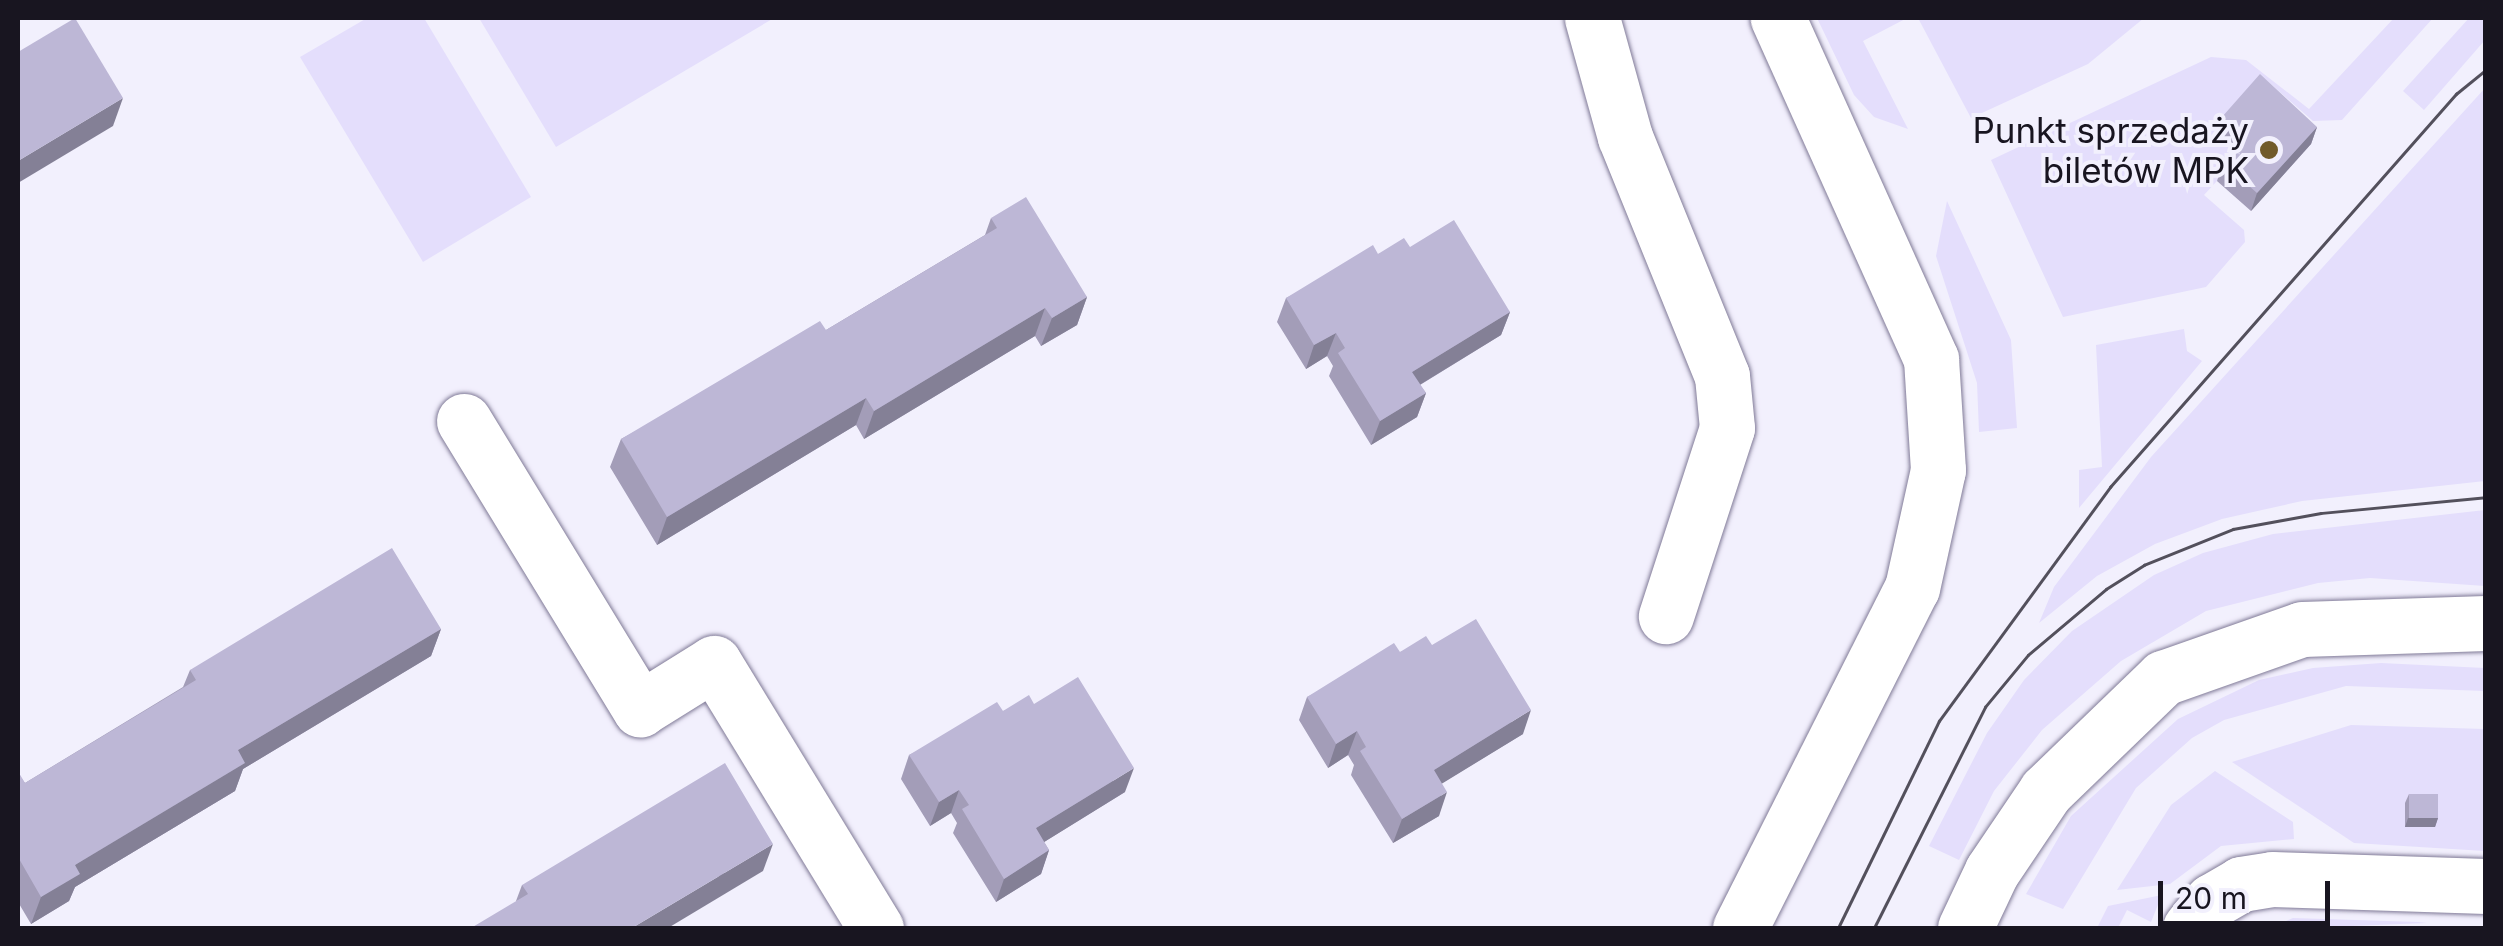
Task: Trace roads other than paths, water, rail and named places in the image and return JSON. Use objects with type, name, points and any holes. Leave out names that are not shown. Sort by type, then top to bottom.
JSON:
[{"type":"street","points":[[1592,18],[1625,138],[1722,376],[1727,428],[1666,616]]},
{"type":"street","points":[[1740,928],[1912,588],[1938,470],[1931,359],[1778,18]]},
{"type":"street","points":[[464,421],[640,709],[714,663],[876,928]]},
{"type":"street","points":[[1965,928],[1992,872],[2046,791],[2164,678],[2188,664],[2302,629],[2486,623]]},
{"type":"street","points":[[2190,928],[2212,901],[2242,884],[2272,879],[2486,886]]},
{"type":"tram line","points":[[1838,928],[1939,721],[2110,487],[2456,94],[2486,70]]},
{"type":"tram line","points":[[1874,928],[1985,707],[2028,655],[2106,589],[2144,565],[2233,529],[2321,513],[2486,497]]},
{"type":"place","name":"Punkt sprzedaży biletów MPK","points":[[2269,150]]}]
